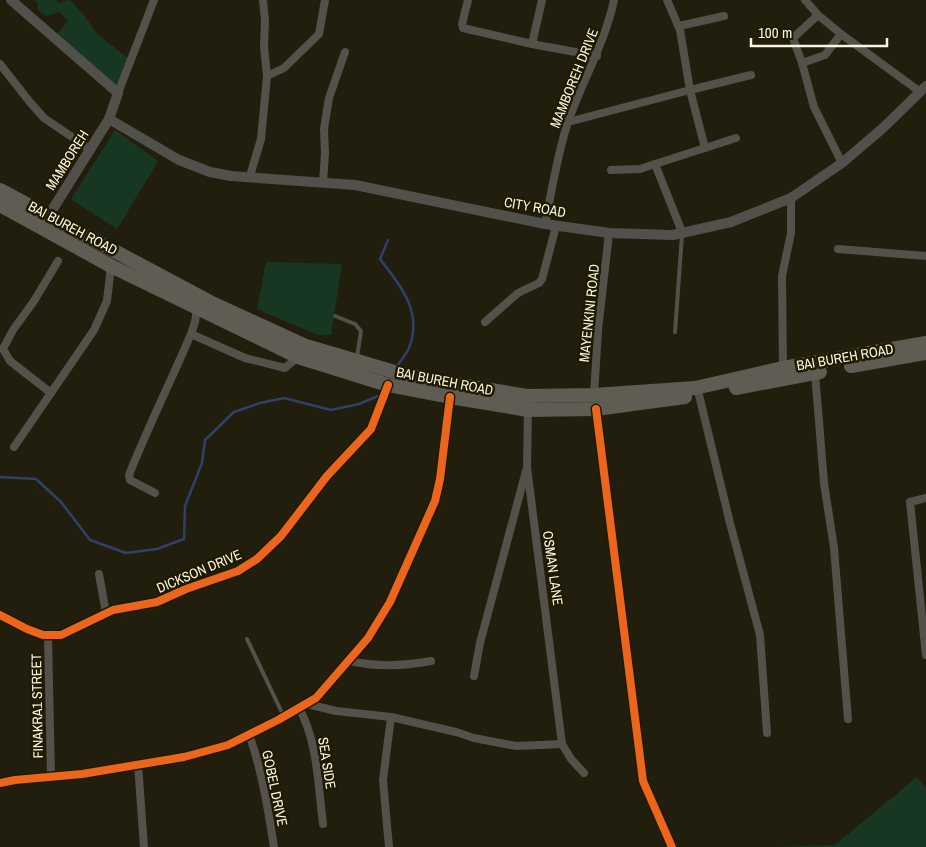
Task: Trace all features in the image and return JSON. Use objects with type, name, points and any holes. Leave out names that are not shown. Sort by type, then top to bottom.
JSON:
[{"type":"highway","name":"BAI BUREH ROAD","points":[[0,190],[112,266],[298,357],[388,385],[450,397],[528,402],[595,402],[699,395],[926,353]]},
{"type":"highway","name":"BAI BUREH ROAD","points":[[0,205],[45,221],[210,302],[306,346],[398,373],[528,402]]},
{"type":"highway","name":"BAI BUREH ROAD","points":[[595,402],[695,388],[783,368],[926,342]]},
{"type":"main road","points":[[11,0],[118,93]]},
{"type":"main road","name":"CITY ROAD","points":[[109,119],[179,160],[210,172],[231,176],[355,185],[556,226],[610,233],[673,234],[731,222],[791,198],[842,163],[883,128],[923,88]]},
{"type":"main road","name":"MAMBOREH","points":[[45,221],[109,119],[118,93]]},
{"type":"street","points":[[118,93],[154,0]]},
{"type":"street","points":[[250,176],[261,139],[267,76],[263,0]]},
{"type":"street","points":[[267,76],[284,68],[319,34],[325,0]]},
{"type":"street","points":[[468,0],[462,24],[463,28],[596,56]]},
{"type":"street","points":[[532,44],[542,0]]},
{"type":"street","name":"MAMBOREH DRIVE","points":[[545,224],[568,122],[610,22],[614,0]]},
{"type":"street","points":[[667,0],[679,26],[690,90],[705,148]]},
{"type":"street","points":[[810,1],[818,15],[841,34],[923,88]]},
{"type":"street","points":[[818,15],[793,38],[814,107],[842,163]]},
{"type":"street","points":[[679,26],[724,16]]},
{"type":"street","points":[[802,63],[825,54],[841,34]]},
{"type":"street","points":[[323,183],[324,129],[329,98],[345,52]]},
{"type":"street","points":[[0,64],[29,102],[44,118],[91,150]]},
{"type":"street","points":[[568,122],[751,75]]},
{"type":"street","points":[[611,170],[640,169],[736,138]]},
{"type":"street","points":[[655,164],[682,232]]},
{"type":"street","points":[[783,368],[782,276],[791,233],[791,198]]},
{"type":"street","points":[[485,322],[518,293],[540,284],[556,226]]},
{"type":"street","name":"MAYENKINI ROAD","points":[[610,233],[598,330],[595,402],[643,781],[672,847]]},
{"type":"street","points":[[838,249],[926,256]]},
{"type":"street","points":[[51,393],[10,361],[3,349],[13,330],[34,301],[58,261]]},
{"type":"street","points":[[14,448],[94,330],[107,301],[112,266]]},
{"type":"street","points":[[155,493],[130,480],[129,475],[144,436],[191,334],[197,308]]},
{"type":"street","points":[[191,334],[246,358],[285,368],[298,357]]},
{"type":"street","points":[[815,373],[824,483],[834,548],[848,719]]},
{"type":"street","name":"DICKSON DRIVE","points":[[48,635],[61,634],[113,610],[157,602],[186,589],[238,571],[257,559],[281,536],[327,476],[371,429],[388,385]]},
{"type":"street","points":[[699,395],[760,635],[767,733]]},
{"type":"street","points":[[0,783],[82,774],[184,757],[228,745],[284,717],[316,698],[368,638],[390,602],[434,501],[440,479],[450,397]]},
{"type":"street","name":"OSMAN LANE","points":[[528,402],[527,467],[562,744],[584,773]]},
{"type":"street","points":[[474,676],[480,643],[527,467]]},
{"type":"street","points":[[926,498],[910,502],[926,655]]},
{"type":"street","points":[[99,574],[106,613]]},
{"type":"street","points":[[0,615],[27,629],[48,635]]},
{"type":"street","name":"FINAKRA1 STREET","points":[[48,635],[51,777]]},
{"type":"street","points":[[350,660],[366,664],[413,664],[431,661]]},
{"type":"street","points":[[303,706],[392,717],[474,738],[516,746],[562,744]]},
{"type":"street","name":"SEA SIDE","points":[[303,706],[313,748],[324,824]]},
{"type":"street","points":[[388,847],[383,780],[392,717]]},
{"type":"street","name":"GOBEL DRIVE","points":[[249,734],[256,754],[267,801],[274,847]]},
{"type":"street","points":[[138,764],[144,847]]},
{"type":"lane","points":[[674,332],[682,232]]},
{"type":"lane","points":[[334,316],[356,324],[361,331],[356,361]]},
{"type":"lane","points":[[246,639],[284,717]]},
{"type":"green space","points":[[35,0],[56,0],[59,3],[70,0],[97,34],[129,59],[115,90],[57,34],[68,21],[59,12],[46,16],[38,10],[38,3]]},
{"type":"green space","points":[[115,130],[158,161],[117,229],[71,199]]},
{"type":"green space","points":[[266,262],[342,264],[331,335],[318,335],[257,309]]},
{"type":"green space","points":[[917,777],[926,789],[926,847],[775,847],[835,845]]},
{"type":"waterway","points":[[388,240],[380,259],[408,300],[412,311],[413,323],[413,335],[409,348],[396,368]]},
{"type":"waterway","points":[[0,477],[36,479],[61,502],[90,540],[126,553],[157,549],[184,539],[185,506],[202,463],[205,440],[234,412],[260,403],[284,398],[331,410],[359,404],[378,396]]},
{"type":"cycle path","points":[[0,615],[43,635],[61,635],[113,610],[157,602],[186,589],[238,571],[257,559],[281,536],[327,476],[371,429],[388,385]]},
{"type":"cycle path","points":[[0,783],[82,774],[184,757],[228,745],[278,720],[316,698],[368,638],[390,602],[435,501],[440,479],[450,397]]},
{"type":"cycle path","points":[[596,409],[643,781],[672,847]]}]
